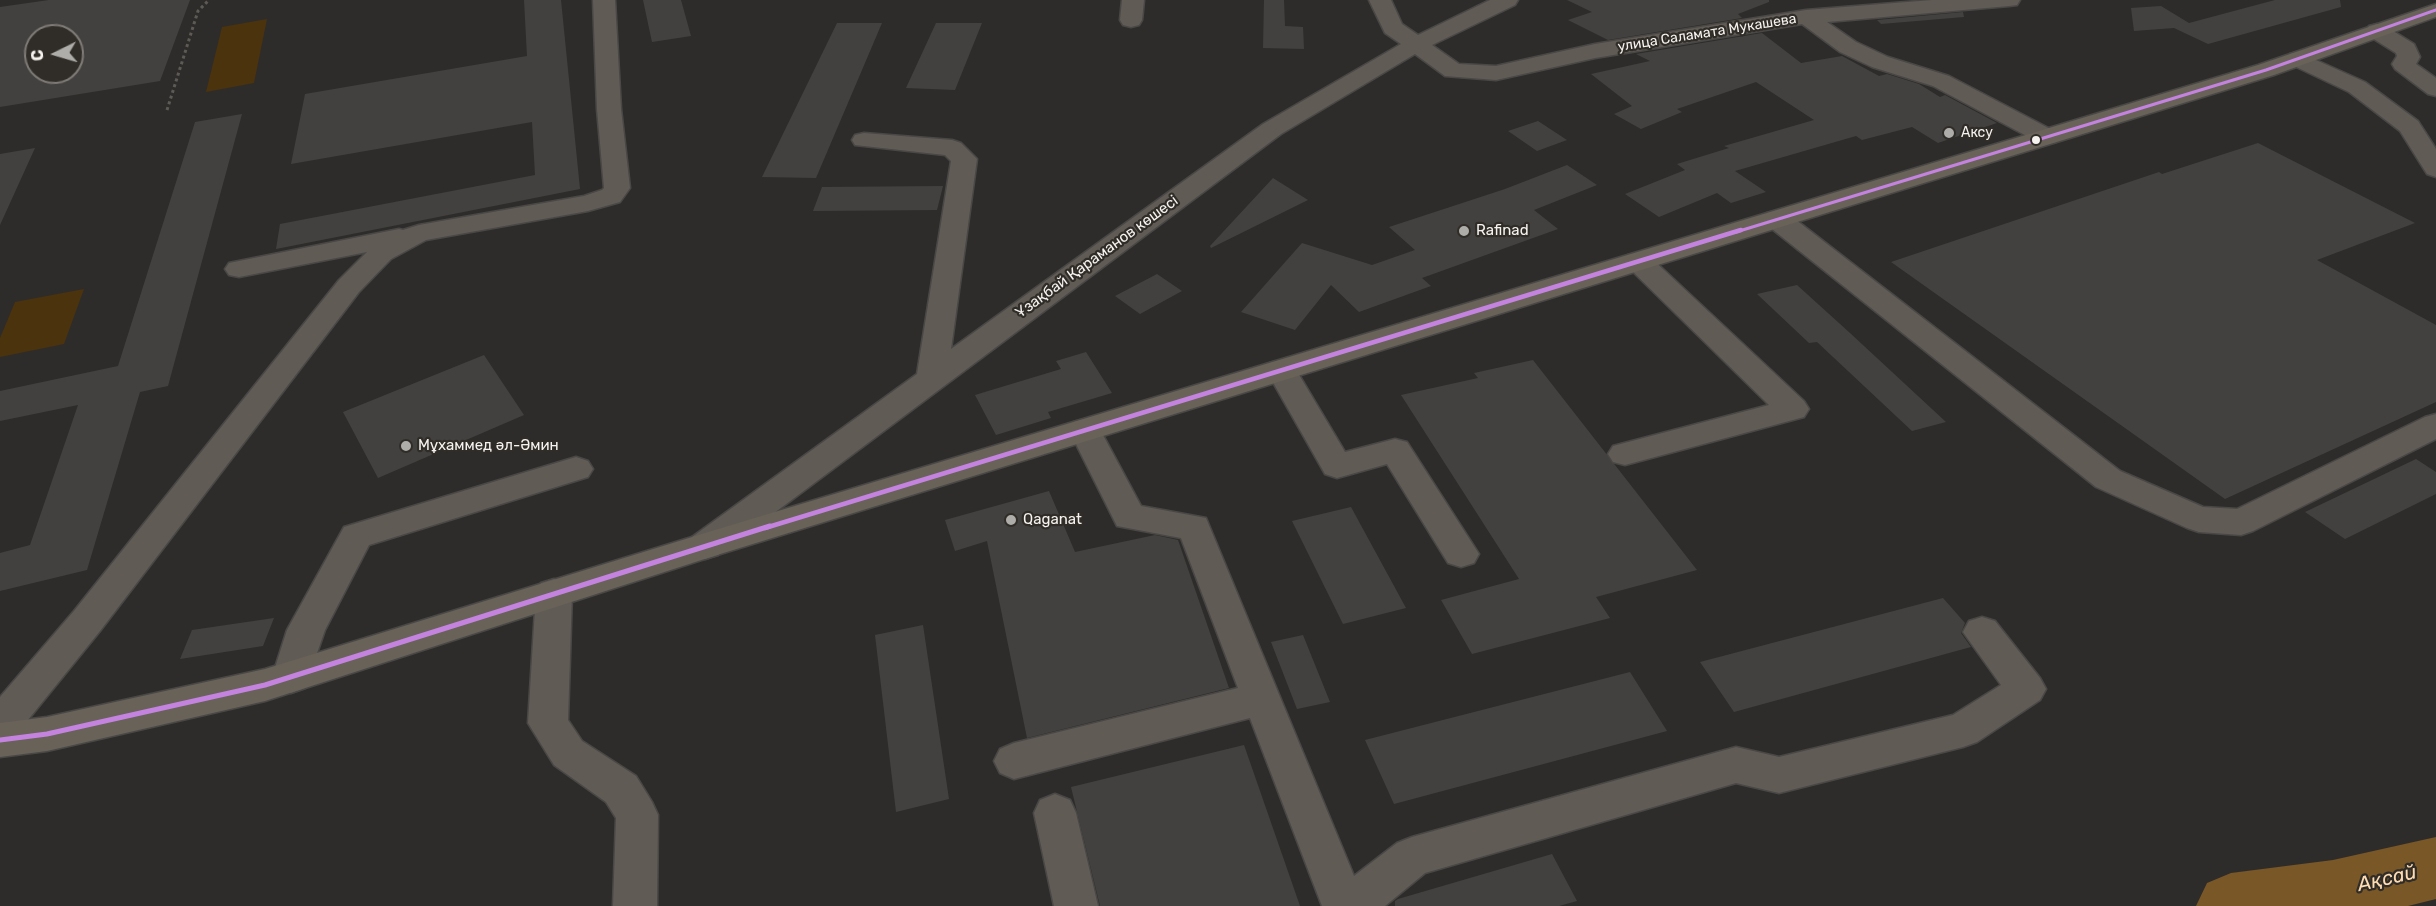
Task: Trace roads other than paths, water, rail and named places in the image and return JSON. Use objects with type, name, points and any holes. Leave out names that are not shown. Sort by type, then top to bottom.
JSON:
[{"type":"main road","points":[[0,740],[48,734],[265,685],[705,546],[2298,59],[2436,10]]},
{"type":"street","points":[[239,269],[418,233],[588,203],[611,196],[617,188],[609,109],[604,0]]},
{"type":"street","name":"улица Саламата Мукашева","points":[[1380,0],[1393,28],[1453,71],[1496,73],[1595,51],[1806,17],[2009,0]]},
{"type":"street","name":"Ұзақбай Қараманов көшесі","points":[[705,546],[1272,129],[1416,45],[1508,0]]},
{"type":"street","points":[[1806,17],[1848,47],[1880,62],[1941,81],[2047,137]]},
{"type":"street","points":[[2377,31],[2406,49],[2409,57],[2403,64],[2436,89]]},
{"type":"street","points":[[2298,59],[2357,87],[2409,126],[2436,170]]},
{"type":"street","points":[[864,140],[952,148],[964,159],[932,379]]},
{"type":"street","points":[[1777,219],[2108,479],[2199,519],[2241,522],[2436,425]]},
{"type":"street","points":[[0,725],[87,621],[349,286],[381,253],[418,233]]},
{"type":"street","points":[[1625,454],[1793,409],[1638,261]]},
{"type":"street","points":[[1281,370],[1337,466],[1395,450],[1461,555]]},
{"type":"street","points":[[1085,430],[1129,517],[1194,527],[1344,906]]},
{"type":"street","points":[[291,677],[306,630],[356,536],[576,469]]},
{"type":"street","points":[[554,593],[548,723],[568,753],[621,789],[637,815],[635,906]]},
{"type":"street","points":[[1351,906],[1412,857],[1736,765],[1779,775],[1963,730],[2026,689],[1982,632]]},
{"type":"street","points":[[1014,761],[1262,699]]},
{"type":"street","points":[[1055,813],[1076,906]]},
{"type":"waterway","name":"Ақсай","points":[[2231,906],[2333,892],[2436,868]]},
{"type":"place","name":"Аксу","points":[[1949,133]]},
{"type":"place","name":"Rafinad","points":[[1464,231]]},
{"type":"place","name":"Мұхаммед әл-Әмин","points":[[406,446]]},
{"type":"place","name":"Qaganat","points":[[1011,520]]}]
